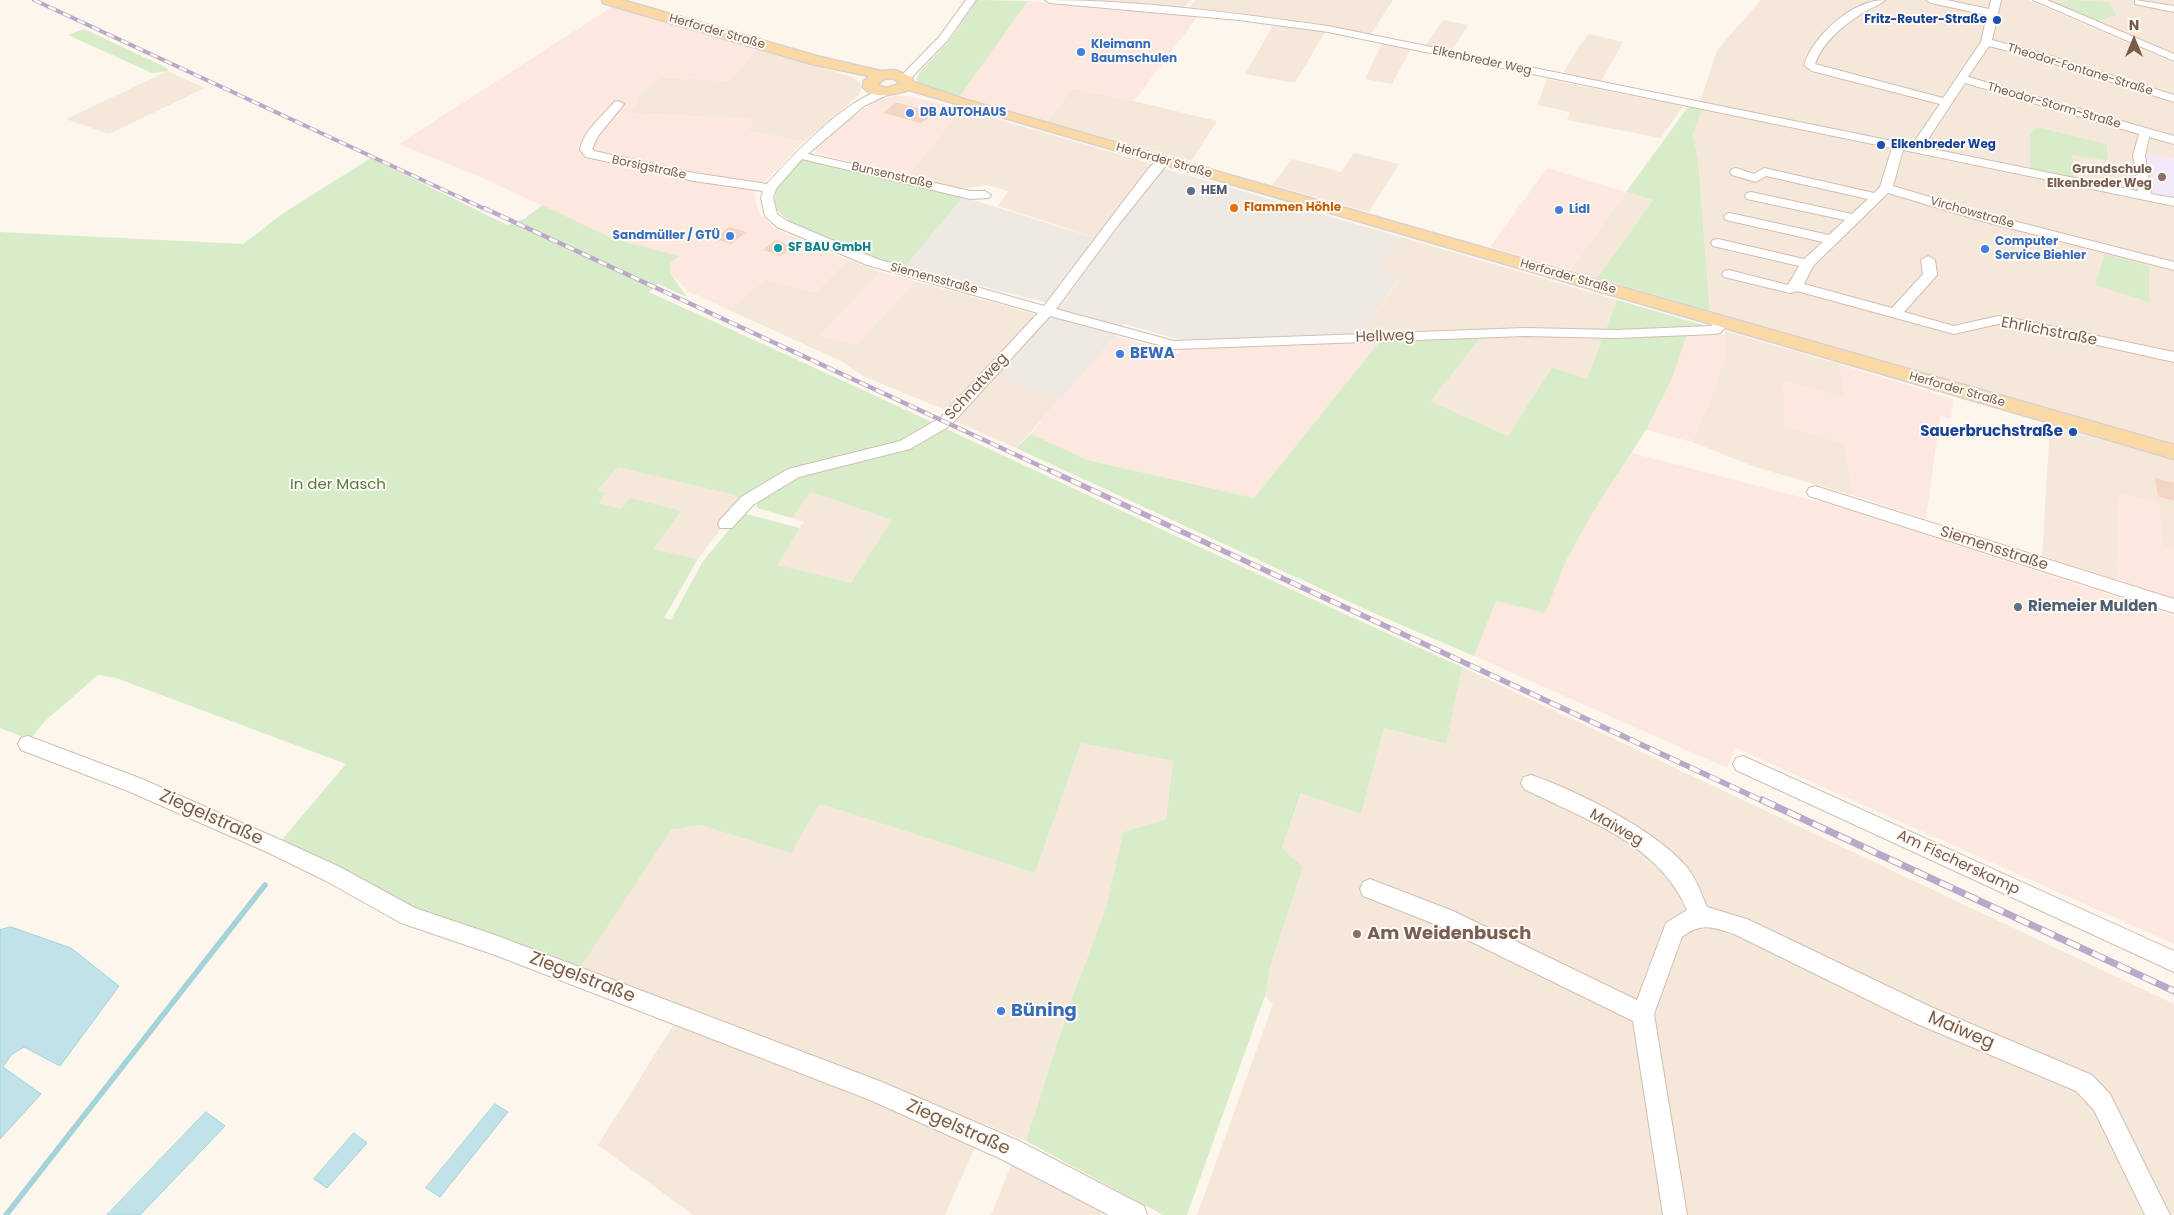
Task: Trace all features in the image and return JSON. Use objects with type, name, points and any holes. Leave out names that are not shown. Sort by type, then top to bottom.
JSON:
[{"type":"main road","name":"Herforder Straße","points":[[612,1],[818,61],[822,65],[1164,160],[2174,452]]},
{"type":"street","points":[[770,188],[799,155],[860,104],[926,56],[954,25],[971,0]]},
{"type":"street","name":"Elkenbreder Weg","points":[[1050,0],[1239,17],[1328,29],[2174,202]]},
{"type":"street","points":[[1880,0],[1854,13],[1832,31],[1809,65],[1816,70],[1944,102]]},
{"type":"street","points":[[1931,0],[1994,13]]},
{"type":"street","points":[[1915,150],[1944,102],[1962,79],[1986,42],[1996,0]]},
{"type":"street","points":[[2038,0],[2174,58]]},
{"type":"street","points":[[2139,2],[2174,9]]},
{"type":"street","name":"Theodor-Fontane-Straße","points":[[1986,42],[2040,56],[2174,99]]},
{"type":"street","name":"Theodor-Storm-Straße","points":[[1962,79],[2174,140]]},
{"type":"street","name":"Borsigstraße","points":[[618,104],[606,121],[588,140],[586,150],[590,154],[694,177],[770,188]]},
{"type":"street","points":[[2145,196],[2138,152],[2139,141],[2146,132]]},
{"type":"street","points":[[1729,274],[1790,289],[1796,286],[1807,264],[1886,188],[1892,174],[1898,146]]},
{"type":"street","name":"Bunsenstraße","points":[[799,155],[970,195],[985,195]]},
{"type":"street","name":"Schnatweg","points":[[726,524],[747,501],[794,473],[905,445],[945,422],[1048,310],[1152,172],[1164,160]]},
{"type":"street","points":[[1736,172],[1756,178],[1764,172],[1876,197]]},
{"type":"street","name":"Siemensstraße","points":[[770,188],[768,198],[771,216],[787,226],[872,262],[1048,310]]},
{"type":"street","name":"Virchowstraße","points":[[1886,188],[1986,218],[2174,266]]},
{"type":"street","points":[[1751,196],[1854,218]]},
{"type":"street","points":[[1730,217],[1832,240]]},
{"type":"street","points":[[1718,243],[1807,264]]},
{"type":"street","points":[[1895,313],[1930,275],[1928,260]]},
{"type":"street","name":"Ehrlichstraße","points":[[1796,286],[1954,330],[1998,320],[2007,321],[2174,357]]},
{"type":"street","name":"Hellweg","points":[[1048,310],[1174,345],[1525,332],[1676,332],[1715,330],[1723,322]]},
{"type":"street","name":"Siemensstraße","points":[[1815,492],[2174,606]]},
{"type":"street","name":"Ziegelstraße","points":[[28,744],[135,785],[276,847],[333,874],[409,916],[495,945],[874,1090],[1010,1150],[1135,1215]]},
{"type":"street","name":"Am Fischerskamp","points":[[1743,764],[2174,962]]},
{"type":"street","name":"Maiweg","points":[[1531,784],[1630,834],[1656,852],[1678,872],[1688,888],[1701,917],[1713,917],[1739,926],[1923,1015],[2084,1083],[2102,1102],[2158,1215]]},
{"type":"street","points":[[1370,889],[1445,918],[1643,1014]]},
{"type":"street","points":[[1675,1215],[1643,1014],[1674,930],[1687,920],[1701,917]]},
{"type":"shaded area","points":[[1078,0],[1191,0],[1182,9]]},
{"type":"shaded area","points":[[1196,0],[1393,0],[1371,34],[1300,22],[1187,10]]},
{"type":"shaded area","points":[[1761,0],[2028,0],[2174,63],[2174,159],[2146,154],[2152,190],[2159,195],[2076,178],[2072,154],[2108,161],[2107,144],[2037,127],[2030,134],[2030,169],[1700,102],[1717,50]]},
{"type":"shaded area","points":[[2044,0],[2174,0],[2174,55]]},
{"type":"shaded area","name":"Kleimann Baumschulen","points":[[1028,1],[1198,16],[1134,101],[1072,88],[1047,122],[960,96]]},
{"type":"shaded area","points":[[612,7],[758,48],[730,81],[662,77],[636,98],[637,103],[625,113],[754,119],[748,131],[803,142],[754,193],[759,213],[773,228],[847,260],[815,292],[765,279],[729,310],[688,291],[670,273],[672,255],[616,241],[481,177],[399,144]]},
{"type":"shaded area","points":[[1443,20],[1468,25],[1451,51],[1426,45]]},
{"type":"shaded area","points":[[1274,24],[1325,32],[1295,83],[1245,74]]},
{"type":"shaded area","points":[[1589,34],[1623,42],[1600,83],[1562,75],[1579,46]]},
{"type":"shaded area","points":[[1382,43],[1411,49],[1392,84],[1365,79]]},
{"type":"shaded area","points":[[758,48],[852,77],[861,84],[862,88],[859,95],[803,142],[748,131],[753,119],[624,113],[637,103],[636,98],[652,82],[662,77],[730,81]]},
{"type":"shaded area","points":[[168,71],[205,88],[109,134],[66,119]]},
{"type":"shaded area","points":[[1547,79],[1683,106],[1661,138],[1567,120],[1570,112],[1537,105]]},
{"type":"shaded area","points":[[1072,88],[1217,121],[1191,161],[1047,122]]},
{"type":"shaded area","points":[[894,96],[908,96],[962,109],[907,176],[815,153],[817,146],[856,114],[877,101]]},
{"type":"shaded area","points":[[962,109],[1153,164],[1096,238],[998,206],[1008,191],[987,185],[960,189],[907,176]]},
{"type":"shaded area","points":[[1702,110],[2174,207],[2174,444],[1710,311],[1698,159],[1693,134]]},
{"type":"shaded area","points":[[1354,153],[1399,164],[1369,212],[1272,185],[1292,159],[1341,172]]},
{"type":"shaded area","name":"Grundschule Elkenbreder Weg","points":[[2146,154],[2174,159],[2174,198],[2159,195],[2152,190]]},
{"type":"shaded area","points":[[1162,168],[1401,237],[1377,272],[1399,278],[1361,336],[1181,340],[1124,324],[1061,399],[993,376],[1060,306],[905,267],[963,197],[1105,241]]},
{"type":"shaded area","points":[[1547,168],[1626,192],[1570,270],[1490,247]]},
{"type":"shaded area","points":[[1626,192],[1653,200],[1597,278],[1570,270]]},
{"type":"shaded area","points":[[1401,237],[1617,300],[1587,379],[1552,367],[1508,436],[1431,401],[1481,337],[1361,336],[1399,279],[1377,272]]},
{"type":"shaded area","points":[[847,260],[881,272],[820,336],[856,345],[915,281],[1034,314],[1033,320],[986,373],[1061,399],[1016,448],[952,420],[950,412],[863,376],[841,361],[729,310],[765,279],[815,292]]},
{"type":"shaded area","points":[[881,272],[915,281],[856,345],[820,336]]},
{"type":"shaded area","points":[[1725,331],[1839,364],[1845,398],[1845,444],[1852,495],[1755,467],[1692,442],[1715,388],[1725,356]]},
{"type":"shaded area","name":"BEWA","points":[[1113,335],[1178,354],[1183,347],[1380,341],[1254,498],[1088,460],[1031,434]]},
{"type":"shaded area","points":[[1687,335],[1725,335],[1725,356],[1715,388],[1692,442],[1646,430],[1671,381]]},
{"type":"shaded area","points":[[1839,364],[1953,399],[1951,419],[1940,416],[1926,519],[1852,495],[1845,444],[1784,426],[1783,380],[1845,398]]},
{"type":"shaded area","points":[[2050,426],[2174,460],[2174,549],[2163,546],[2119,494],[2117,580],[2042,556]]},
{"type":"shaded area","points":[[1632,453],[1846,509],[2174,616],[2174,944],[1736,748],[1727,768],[1474,656],[1496,601],[1566,561],[1592,514]]},
{"type":"shaded area","points":[[603,463],[745,497],[698,559],[646,548],[579,498]]},
{"type":"shaded area","points":[[811,492],[893,520],[851,584],[776,565],[804,522],[792,518]]},
{"type":"shaded area","points":[[2119,493],[2159,504],[2163,545],[2174,549],[2174,599],[2117,580]]},
{"type":"shaded area","points":[[1462,667],[2174,1004],[2174,1215],[1197,1215],[1273,1004],[1265,996],[1271,964],[1303,867],[1282,848],[1302,792],[1361,814],[1384,728],[1445,744]]},
{"type":"shaded area","points":[[1081,743],[1173,761],[1166,819],[1123,832],[1106,908],[1069,1006],[1026,1141],[985,1124],[945,1215],[693,1215],[598,1145],[676,1021],[525,950],[653,833],[824,805],[1035,873]]},
{"type":"shaded area","points":[[1014,1158],[1123,1215],[991,1215]]},
{"type":"green space","points":[[977,0],[1028,1],[960,96],[918,84],[916,80],[920,72],[949,41]]},
{"type":"green space","points":[[2071,0],[2108,2],[2116,14],[2115,16],[2095,22],[2055,4]]},
{"type":"green space","points":[[84,29],[167,68],[168,71],[152,73],[68,35]]},
{"type":"green space","points":[[1688,107],[1702,110],[1693,134],[1698,159],[1710,311],[1597,278],[1653,200],[1626,192]]},
{"type":"green space","points":[[2037,127],[2107,144],[2108,161],[2072,155],[2076,178],[2030,169],[2030,134]]},
{"type":"green space","name":"In der Masch","points":[[371,158],[507,225],[524,219],[542,205],[614,239],[679,256],[671,262],[670,273],[687,297],[658,284],[649,292],[1462,667],[1446,744],[1384,728],[1361,814],[1301,793],[1282,848],[1303,867],[1271,964],[1265,996],[1187,1215],[1163,1215],[1026,1141],[1069,1006],[1106,908],[1123,832],[1166,819],[1173,761],[1081,743],[1035,873],[824,805],[818,806],[791,853],[701,825],[671,830],[576,974],[446,924],[281,841],[346,764],[116,678],[98,675],[44,722],[32,737],[26,738],[0,728],[0,232],[243,244],[285,212]],"holes":[[[913,447],[791,480],[757,501],[757,508],[792,518],[811,492],[892,520],[851,583],[777,565],[800,528],[743,513],[703,561],[671,620],[664,618],[698,559],[653,549],[681,511],[630,498],[621,509],[599,503],[605,493],[597,490],[618,467],[735,495],[743,501],[790,473]]]},
{"type":"green space","points":[[802,159],[963,197],[905,267],[875,259],[790,222],[774,207],[776,191]]},
{"type":"green space","points":[[2105,254],[2149,266],[2149,302],[2095,285]]},
{"type":"green space","points":[[1617,300],[1710,327],[1687,335],[1671,381],[1646,430],[1592,514],[1566,561],[1545,613],[1496,601],[1474,656],[1378,615],[1016,448],[1031,434],[1088,460],[1254,498],[1380,341],[1481,337],[1431,401],[1508,436],[1552,367],[1587,379]]},
{"type":"water","points":[[11,927],[71,948],[119,986],[60,1066],[24,1047],[11,1055],[3,1067],[41,1094],[0,1139],[0,930]]},
{"type":"water","points":[[495,1104],[508,1112],[440,1197],[426,1188]]},
{"type":"water","points":[[206,1112],[225,1126],[140,1215],[107,1215]]},
{"type":"water","points":[[354,1133],[367,1143],[327,1188],[314,1179]]},
{"type":"building","name":"DB AUTOHAUS","points":[[895,103],[936,113],[921,123],[883,113]]},
{"type":"building","name":"Sandmüller / GTÜ","points":[[729,227],[746,232],[731,244],[714,239]]},
{"type":"building","name":"SF BAU GmbH","points":[[775,240],[794,246],[781,256],[763,250]]},
{"type":"building","points":[[2155,478],[2174,483],[2174,501],[2158,496]]},
{"type":"waterway","points":[[6,1215],[265,885]]},
{"type":"railway","points":[[34,0],[487,210]]},
{"type":"railway","points":[[484,208],[1053,472]]},
{"type":"railway","points":[[1051,471],[1765,802]]},
{"type":"railway","points":[[1762,800],[2174,991]]},
{"type":"place","name":"Fritz-Reuter-Straße","points":[[1997,20]]},
{"type":"place","name":"Kleimann Baumschulen","points":[[1081,52]]},
{"type":"place","name":"DB AUTOHAUS","points":[[910,113]]},
{"type":"place","name":"Elkenbreder Weg","points":[[1881,145]]},
{"type":"place","name":"Grundschule Elkenbreder Weg","points":[[2162,177]]},
{"type":"place","name":"HEM","points":[[1191,191]]},
{"type":"place","name":"Flammen Höhle","points":[[1234,208]]},
{"type":"place","name":"Lidl","points":[[1559,210]]},
{"type":"place","name":"Sandmüller / GTÜ","points":[[730,236]]},
{"type":"place","name":"SF BAU GmbH","points":[[778,248]]},
{"type":"place","name":"Computer Service Biehler","points":[[1985,249]]},
{"type":"place","name":"BEWA","points":[[1120,354]]},
{"type":"place","name":"Sauerbruchstraße","points":[[2073,432]]},
{"type":"place","name":"Riemeier Mulden","points":[[2018,607]]},
{"type":"place","name":"Am Weidenbusch","points":[[1357,934]]},
{"type":"place","name":"Büning","points":[[1001,1011]]}]
